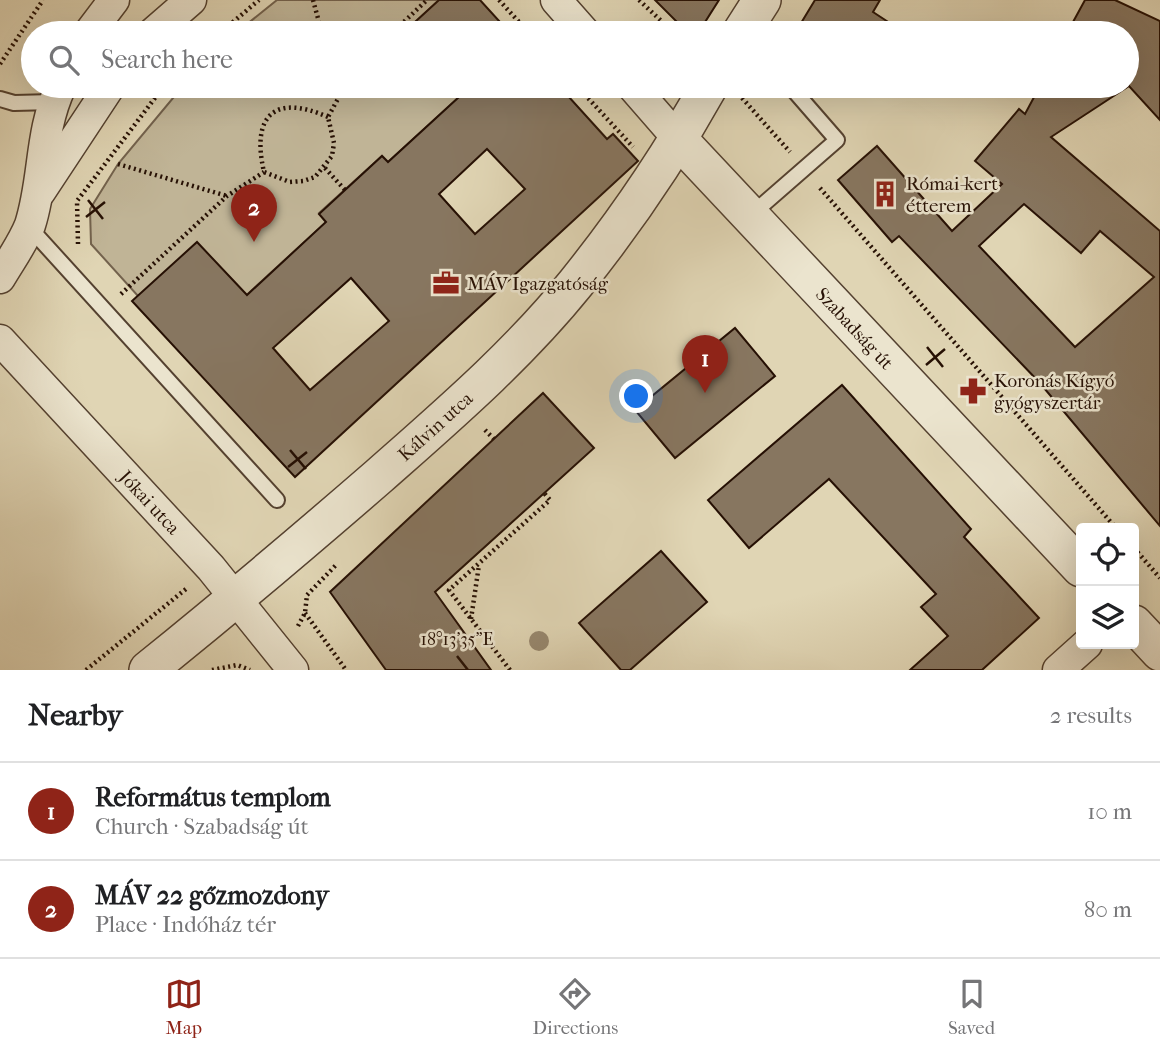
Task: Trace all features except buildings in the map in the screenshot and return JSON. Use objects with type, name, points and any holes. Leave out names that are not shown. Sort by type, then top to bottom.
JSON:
[{"type":"street","points":[[98,21],[114,0]]},
{"type":"street","points":[[167,21],[191,0]]},
{"type":"street","points":[[556,0],[575,21]]},
{"type":"street","points":[[749,21],[762,0]]},
{"type":"street","points":[[0,278],[29,227],[36,198],[42,144],[56,98]]},
{"type":"street","points":[[36,198],[102,98]]},
{"type":"street","name":"Szabadság út","points":[[642,98],[1076,563]]},
{"type":"street","name":"Kálvin utca","points":[[148,670],[237,598],[487,380],[575,284],[640,199],[679,140],[717,98]]},
{"type":"street","name":"Jókai utca","points":[[0,340],[237,598],[293,670]]},
{"type":"street","points":[[1139,629],[1160,652]]},
{"type":"street","points":[[1058,670],[1081,649]]},
{"type":"lane","points":[[0,99],[14,103],[38,98]]},
{"type":"lane","points":[[750,216],[837,140],[800,98]]},
{"type":"lane","points":[[29,227],[277,500]]},
{"type":"path","points":[[29,21],[43,0]]},
{"type":"path","points":[[234,21],[259,0]]},
{"type":"path","points":[[313,0],[319,21]]},
{"type":"path","points":[[405,21],[427,0]]},
{"type":"path","points":[[499,0],[518,21]]},
{"type":"path","points":[[639,0],[661,21]]},
{"type":"path","points":[[0,64],[21,33]]},
{"type":"path","points":[[77,232],[76,201],[155,98]]},
{"type":"path","points":[[264,172],[290,181],[303,181],[325,168],[334,143],[328,117],[338,98]]},
{"type":"path","points":[[588,98],[636,151]]},
{"type":"path","points":[[732,98],[804,169],[1112,523]]},
{"type":"path","points":[[264,172],[258,145],[260,131],[276,111],[288,106],[302,107],[328,117]]},
{"type":"path","points":[[118,164],[227,197]]},
{"type":"path","points":[[325,168],[345,190]]},
{"type":"path","points":[[117,297],[227,197],[264,172]]},
{"type":"path","points":[[482,427],[494,439]]},
{"type":"path","points":[[510,670],[449,590],[550,500],[544,493]]},
{"type":"path","points":[[1139,554],[1160,578]]},
{"type":"path","points":[[471,620],[479,564]]},
{"type":"path","points":[[305,613],[346,670]]},
{"type":"path","points":[[212,670],[237,665],[251,670]]},
{"type":"shaded area","points":[[277,0],[439,0],[416,21],[251,21]]},
{"type":"shaded area","points":[[173,98],[458,98],[388,162],[382,156],[319,213],[326,222],[239,302],[138,296],[91,244],[90,209],[118,164]]},
{"type":"place","name":"Római-kert étterem","points":[[885,194]]},
{"type":"place","name":"MÁV 22 gőzmozdony","points":[[254,242]]},
{"type":"place","name":"MÁV Igazgatóság","points":[[446,283]]},
{"type":"place","name":"Koronás Kígyó gyógyszertár","points":[[973,391]]},
{"type":"place","name":"Református templom","points":[[705,393]]}]
